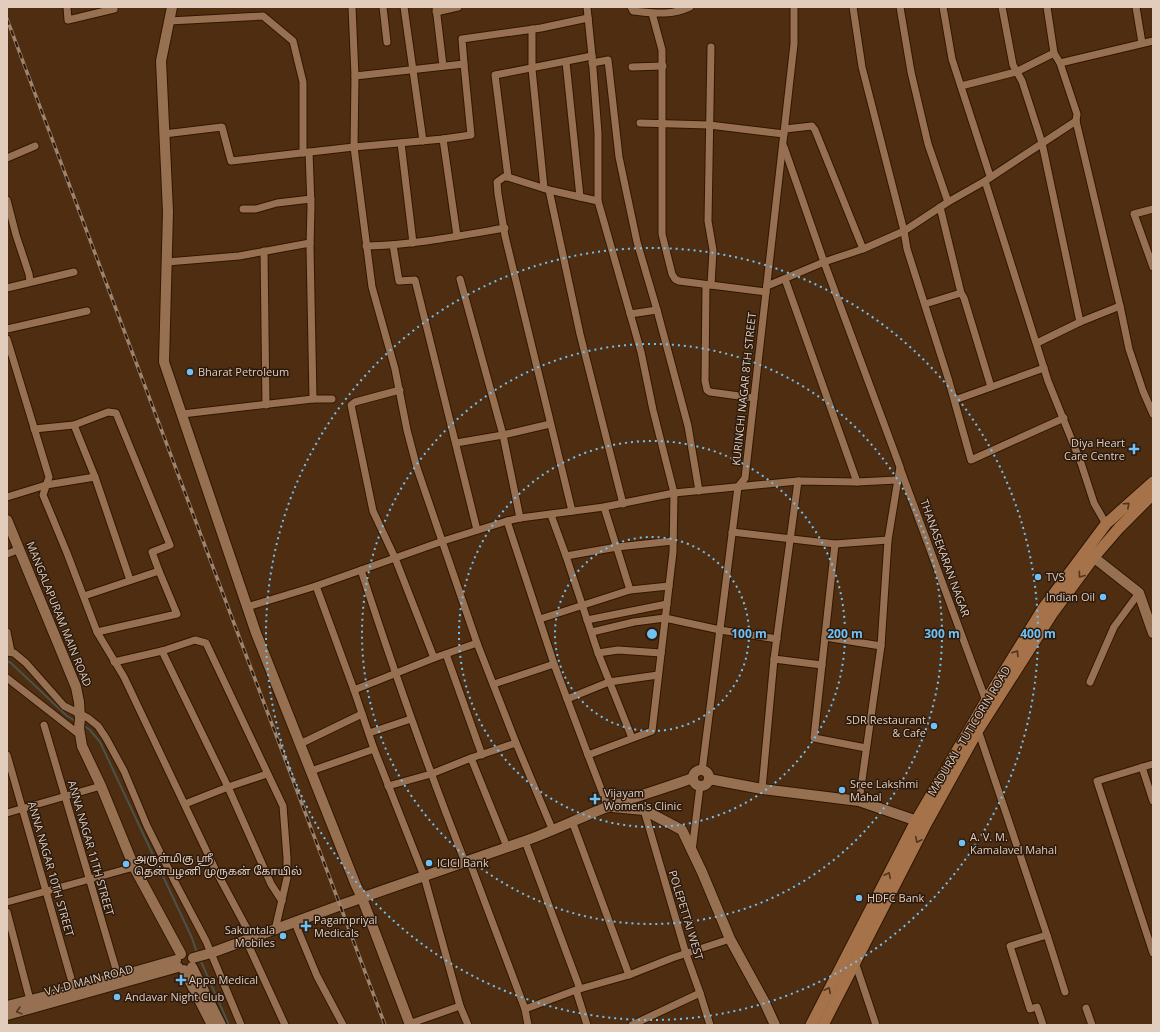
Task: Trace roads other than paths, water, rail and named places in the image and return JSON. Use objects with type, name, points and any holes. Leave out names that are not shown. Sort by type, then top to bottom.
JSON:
[{"type":"main road","name":"MADURAI - TUTICORIN ROAD","points":[[823,1025],[855,962],[921,822],[1090,554],[1106,524],[1153,482]]},
{"type":"main road","name":"MADURAI - TUTICORIN ROAD","points":[[811,1025],[986,701],[1044,607],[1090,554],[1153,494]]},
{"type":"street","points":[[67,7],[68,20],[114,9],[113,7]]},
{"type":"street","points":[[172,7],[161,61],[168,212],[164,362],[256,632],[362,898],[410,1025],[460,1006]]},
{"type":"street","points":[[352,7],[355,76],[354,147],[372,287],[400,390],[407,430],[417,468],[477,643],[516,743],[553,831]]},
{"type":"street","points":[[383,7],[387,42]]},
{"type":"street","points":[[404,7],[423,141]]},
{"type":"street","points":[[443,66],[436,9],[458,7]]},
{"type":"street","points":[[587,7],[598,133],[598,201],[641,352],[653,410],[674,493],[673,541],[669,586],[652,731],[588,755]]},
{"type":"street","points":[[631,7],[633,11],[669,14],[680,12],[690,7]]},
{"type":"street","name":"KURINCHI NAGAR 8TH STREET","points":[[702,771],[738,487],[745,478],[794,44],[794,7]]},
{"type":"street","points":[[852,7],[862,67],[904,231],[907,249],[955,400],[971,460],[1064,418]]},
{"type":"street","points":[[900,7],[911,72],[928,144],[948,202]]},
{"type":"street","points":[[943,7],[952,59],[1044,368],[1081,463],[1094,503],[1106,524]]},
{"type":"street","points":[[1002,7],[1013,65],[1022,81],[1042,143],[1080,322]]},
{"type":"street","points":[[1047,7],[1054,53],[1060,63],[1077,114],[1076,121],[1129,349],[1143,391],[1153,414]]},
{"type":"street","points":[[1136,7],[1142,43]]},
{"type":"street","points":[[652,13],[662,50],[663,66],[662,234],[672,274],[675,279],[679,281],[709,285],[766,289],[824,262],[863,249],[904,231],[948,202],[988,179],[1076,121]]},
{"type":"street","points":[[169,21],[263,16],[293,41],[303,82],[306,153],[311,199],[310,243],[312,399]]},
{"type":"street","points":[[164,134],[222,127],[232,161],[470,135],[462,39],[532,29],[588,18]]},
{"type":"street","points":[[532,29],[532,69],[547,189],[580,334],[623,504]]},
{"type":"street","points":[[1060,63],[1153,40]]},
{"type":"street","points":[[711,47],[708,221],[713,250],[709,285],[705,386],[710,392],[754,398]]},
{"type":"street","points":[[961,86],[1016,72],[1054,53]]},
{"type":"street","points":[[508,177],[495,75],[566,62],[608,60],[619,157],[637,242],[688,426],[699,490]]},
{"type":"street","points":[[566,62],[580,197]]},
{"type":"street","points":[[355,76],[464,64]]},
{"type":"street","points":[[632,67],[663,66]]},
{"type":"street","points":[[640,123],[709,125],[784,131],[812,126],[816,130],[863,249]]},
{"type":"street","points":[[443,139],[457,236]]},
{"type":"street","points":[[401,143],[413,243]]},
{"type":"street","name":"THANASEKARAN NAGAR","points":[[783,145],[824,262],[986,701]]},
{"type":"street","points":[[7,158],[35,146]]},
{"type":"street","points":[[572,511],[504,228],[498,182],[504,177],[508,177],[547,189],[598,201]]},
{"type":"street","points":[[243,209],[311,199]]},
{"type":"street","points":[[7,200],[30,282]]},
{"type":"street","points":[[940,208],[961,293],[964,298],[991,387]]},
{"type":"street","points":[[1153,209],[1134,214],[1153,267]]},
{"type":"street","points":[[366,246],[413,243],[504,228]]},
{"type":"street","points":[[166,262],[239,256],[310,243]]},
{"type":"street","points":[[393,245],[399,281],[415,280],[477,530]]},
{"type":"street","points":[[264,251],[266,405]]},
{"type":"street","points":[[7,288],[74,272]]},
{"type":"street","points":[[460,279],[503,435],[520,518]]},
{"type":"street","points":[[785,279],[857,482]]},
{"type":"street","points":[[925,304],[961,293]]},
{"type":"street","points":[[1037,343],[1080,322],[1120,306]]},
{"type":"street","points":[[7,329],[87,310]]},
{"type":"street","points":[[630,314],[657,310]]},
{"type":"street","points":[[7,338],[49,477],[43,495],[97,632],[124,677],[185,804],[249,939],[285,1025]]},
{"type":"street","points":[[955,400],[1044,368]]},
{"type":"street","points":[[400,390],[355,402],[351,405],[373,511],[395,558],[434,658]]},
{"type":"street","points":[[182,414],[312,399],[332,399]]},
{"type":"street","points":[[34,429],[74,425],[108,412],[116,413],[170,545],[152,552],[177,614],[97,632]]},
{"type":"street","points":[[456,443],[503,435],[550,424]]},
{"type":"street","points":[[74,425],[95,477],[130,580]]},
{"type":"street","points":[[859,801],[881,646],[888,540],[900,467]]},
{"type":"street","points":[[7,496],[46,485],[95,477]]},
{"type":"street","points":[[247,607],[316,586],[443,541],[520,518],[604,507],[674,493],[699,490],[798,481],[857,482],[897,480]]},
{"type":"street","points":[[762,789],[774,659],[798,481]]},
{"type":"street","points":[[604,507],[630,590]]},
{"type":"street","points":[[551,514],[598,653],[632,738]]},
{"type":"street","name":"MANGALAPURAM MAIN ROAD","points":[[7,520],[76,686],[79,702],[82,746],[101,786],[134,867],[191,960]]},
{"type":"street","points":[[507,521],[554,664],[608,807]]},
{"type":"street","points":[[732,532],[835,544],[888,540]]},
{"type":"street","points":[[566,556],[617,547],[673,541]]},
{"type":"street","points":[[835,544],[814,738],[866,748]]},
{"type":"street","points":[[7,554],[20,549]]},
{"type":"street","points":[[1090,554],[1139,593],[1153,632]]},
{"type":"street","points":[[361,570],[431,774],[525,1009],[528,1025]]},
{"type":"street","points":[[84,596],[159,571]]},
{"type":"street","points":[[316,586],[374,749],[424,876],[460,1006],[468,1025]]},
{"type":"street","points":[[540,619],[630,590],[669,586]]},
{"type":"street","points":[[1090,682],[1114,627],[1139,593]]},
{"type":"street","points":[[587,620],[667,604]]},
{"type":"street","points":[[592,632],[634,622],[665,618],[720,630],[777,639]]},
{"type":"street","points":[[7,632],[9,652],[26,663],[64,706],[73,711],[80,724]]},
{"type":"street","points":[[825,637],[881,646]]},
{"type":"street","points":[[114,662],[162,651],[196,640],[206,644],[280,798],[284,816],[287,878],[275,930]]},
{"type":"street","points":[[354,690],[396,672],[477,643]]},
{"type":"street","points":[[598,653],[618,650],[661,653]]},
{"type":"street","points":[[162,651],[228,787],[271,884],[282,901]]},
{"type":"street","points":[[446,654],[482,755]]},
{"type":"street","points":[[774,659],[822,665]]},
{"type":"street","points":[[494,684],[554,664]]},
{"type":"street","points":[[567,699],[609,682],[658,675]]},
{"type":"street","points":[[7,678],[80,724]]},
{"type":"street","points":[[300,744],[362,714]]},
{"type":"street","points":[[80,724],[88,718],[98,726],[106,738],[124,771],[147,826],[206,941],[191,960]]},
{"type":"street","points":[[369,733],[411,719]]},
{"type":"street","name":"ANNA NAGAR 11TH STREET","points":[[44,725],[118,976]]},
{"type":"street","points":[[978,730],[1065,992]]},
{"type":"street","points":[[388,786],[431,774],[471,758],[516,743]]},
{"type":"street","points":[[311,771],[374,749]]},
{"type":"street","name":"ANNA NAGAR 10TH STREET","points":[[7,755],[74,989]]},
{"type":"street","points":[[471,758],[506,847]]},
{"type":"street","points":[[1153,764],[1097,781],[1151,938],[1153,953]]},
{"type":"street","points":[[1142,767],[1153,801]]},
{"type":"street","points":[[700,786],[695,783],[694,778],[696,772],[702,771],[707,774],[709,779]]},
{"type":"street","points":[[185,804],[228,787],[268,774]]},
{"type":"street","points":[[191,960],[553,831],[572,821],[608,807],[694,778]]},
{"type":"street","points":[[709,779],[762,789],[859,801],[921,822]]},
{"type":"street","points":[[700,786],[706,784],[709,779]]},
{"type":"street","points":[[7,813],[101,786]]},
{"type":"street","points":[[692,852],[700,786]]},
{"type":"street","points":[[608,807],[644,810],[682,830],[730,939],[764,1001],[775,1025]]},
{"type":"street","name":"POLEPETTAI WEST","points":[[644,810],[686,954],[710,1025]]},
{"type":"street","points":[[572,821],[629,975]]},
{"type":"street","points":[[525,841],[578,990],[587,1025]]},
{"type":"street","points":[[7,902],[134,867]]},
{"type":"street","points":[[7,912],[30,1000]]},
{"type":"street","points":[[295,923],[317,976],[343,1025]]},
{"type":"street","points":[[1043,1025],[1038,1007],[1030,1009],[1010,946],[1047,935]]},
{"type":"street","points":[[525,1009],[578,990],[629,975],[730,939]]},
{"type":"street","points":[[191,960],[212,1025]]},
{"type":"street","points":[[191,960],[221,1025]]},
{"type":"street","points":[[191,960],[241,1025]]},
{"type":"street","name":"V.V.D MAIN ROAD","points":[[7,1006],[118,976],[191,960]]},
{"type":"street","name":"V.V.D MAIN ROAD","points":[[7,1015],[191,960]]},
{"type":"street","points":[[855,962],[876,1025]]},
{"type":"street","points":[[632,1025],[700,994]]},
{"type":"street","points":[[1086,1008],[1092,1025]]},
{"type":"waterway","points":[[7,661],[11,663],[67,716],[77,722]]},
{"type":"waterway","points":[[82,725],[89,729],[100,742],[192,938],[197,953]]},
{"type":"waterway","points":[[200,959],[229,1025]]},
{"type":"railway","points":[[7,19],[385,1025]]},
{"type":"place","name":"Bharat Petroleum","points":[[190,372]]},
{"type":"place","name":"Diya Heart Care Centre","points":[[1134,449]]},
{"type":"place","name":"TVS","points":[[1038,577]]},
{"type":"place","name":"Indian Oil","points":[[1103,597]]},
{"type":"place","name":"SDR Restaurant & Cafe","points":[[934,726]]},
{"type":"place","name":"Sree Lakshmi Mahal","points":[[842,790]]},
{"type":"place","name":"Vijayam Women's Clinic","points":[[595,799]]},
{"type":"place","name":"A. V. M. Kamalavel Mahal","points":[[962,843]]},
{"type":"place","name":"ICICI Bank","points":[[429,863]]},
{"type":"place","name":"அருள்மிகு ஶ்ரீ தென்பழனி முருகன் கோயில்","points":[[126,864]]},
{"type":"place","name":"HDFC Bank","points":[[859,898]]},
{"type":"place","name":"Pagampriyal Medicals","points":[[306,926]]},
{"type":"place","name":"Sakuntala Mobiles","points":[[283,936]]},
{"type":"place","name":"Appa Medical","points":[[181,980]]},
{"type":"place","name":"Andavar Night Club","points":[[117,997]]}]
